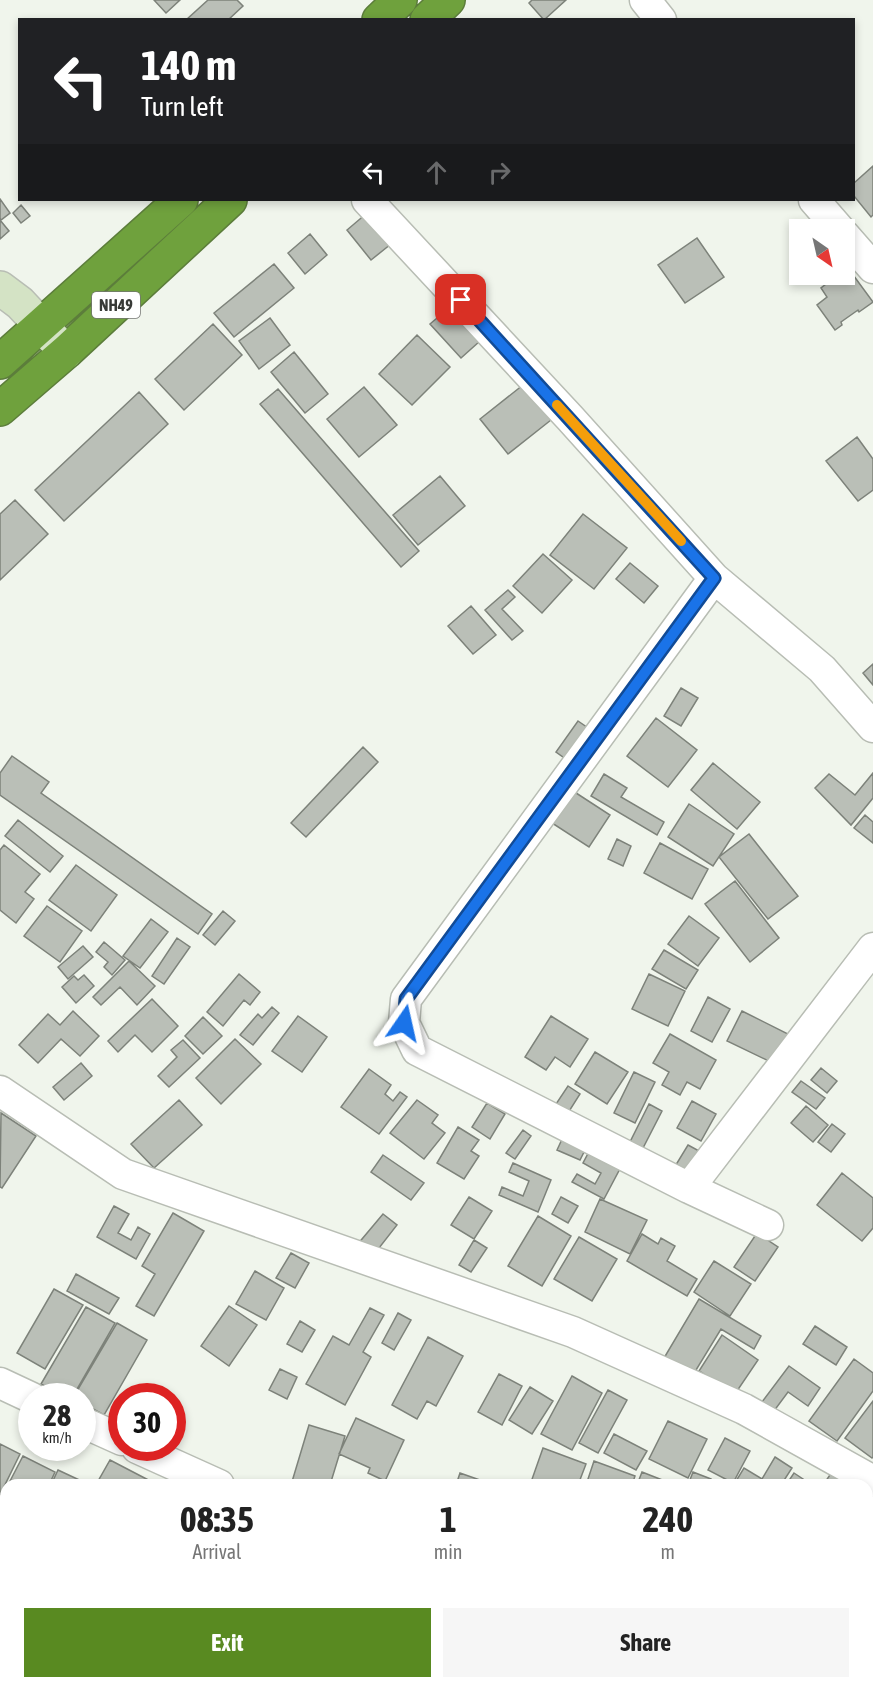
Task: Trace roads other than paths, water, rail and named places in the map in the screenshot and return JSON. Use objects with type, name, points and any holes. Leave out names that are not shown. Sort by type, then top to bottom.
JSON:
[{"type":"highway","points":[[381,18],[400,0]]},
{"type":"highway","points":[[429,18],[448,0]]},
{"type":"highway","name":"NH49","points":[[0,362],[180,201]]},
{"type":"highway","name":"NH49","points":[[0,409],[66,352],[229,201]]},
{"type":"street","points":[[645,0],[659,18]]},
{"type":"street","points":[[368,201],[570,418],[714,578],[822,669],[873,727]]},
{"type":"street","points":[[815,201],[830,219]]},
{"type":"street","points":[[855,248],[873,268]]},
{"type":"street","points":[[0,288],[20,303],[66,352]]},
{"type":"street","points":[[714,578],[406,999],[404,1023],[417,1050],[768,1226]]},
{"type":"street","points":[[689,1188],[873,948]]},
{"type":"street","points":[[0,1091],[123,1174],[573,1332],[744,1409],[869,1479]]},
{"type":"street","points":[[0,1383],[18,1391]]},
{"type":"street","points":[[166,1461],[206,1479]]}]
